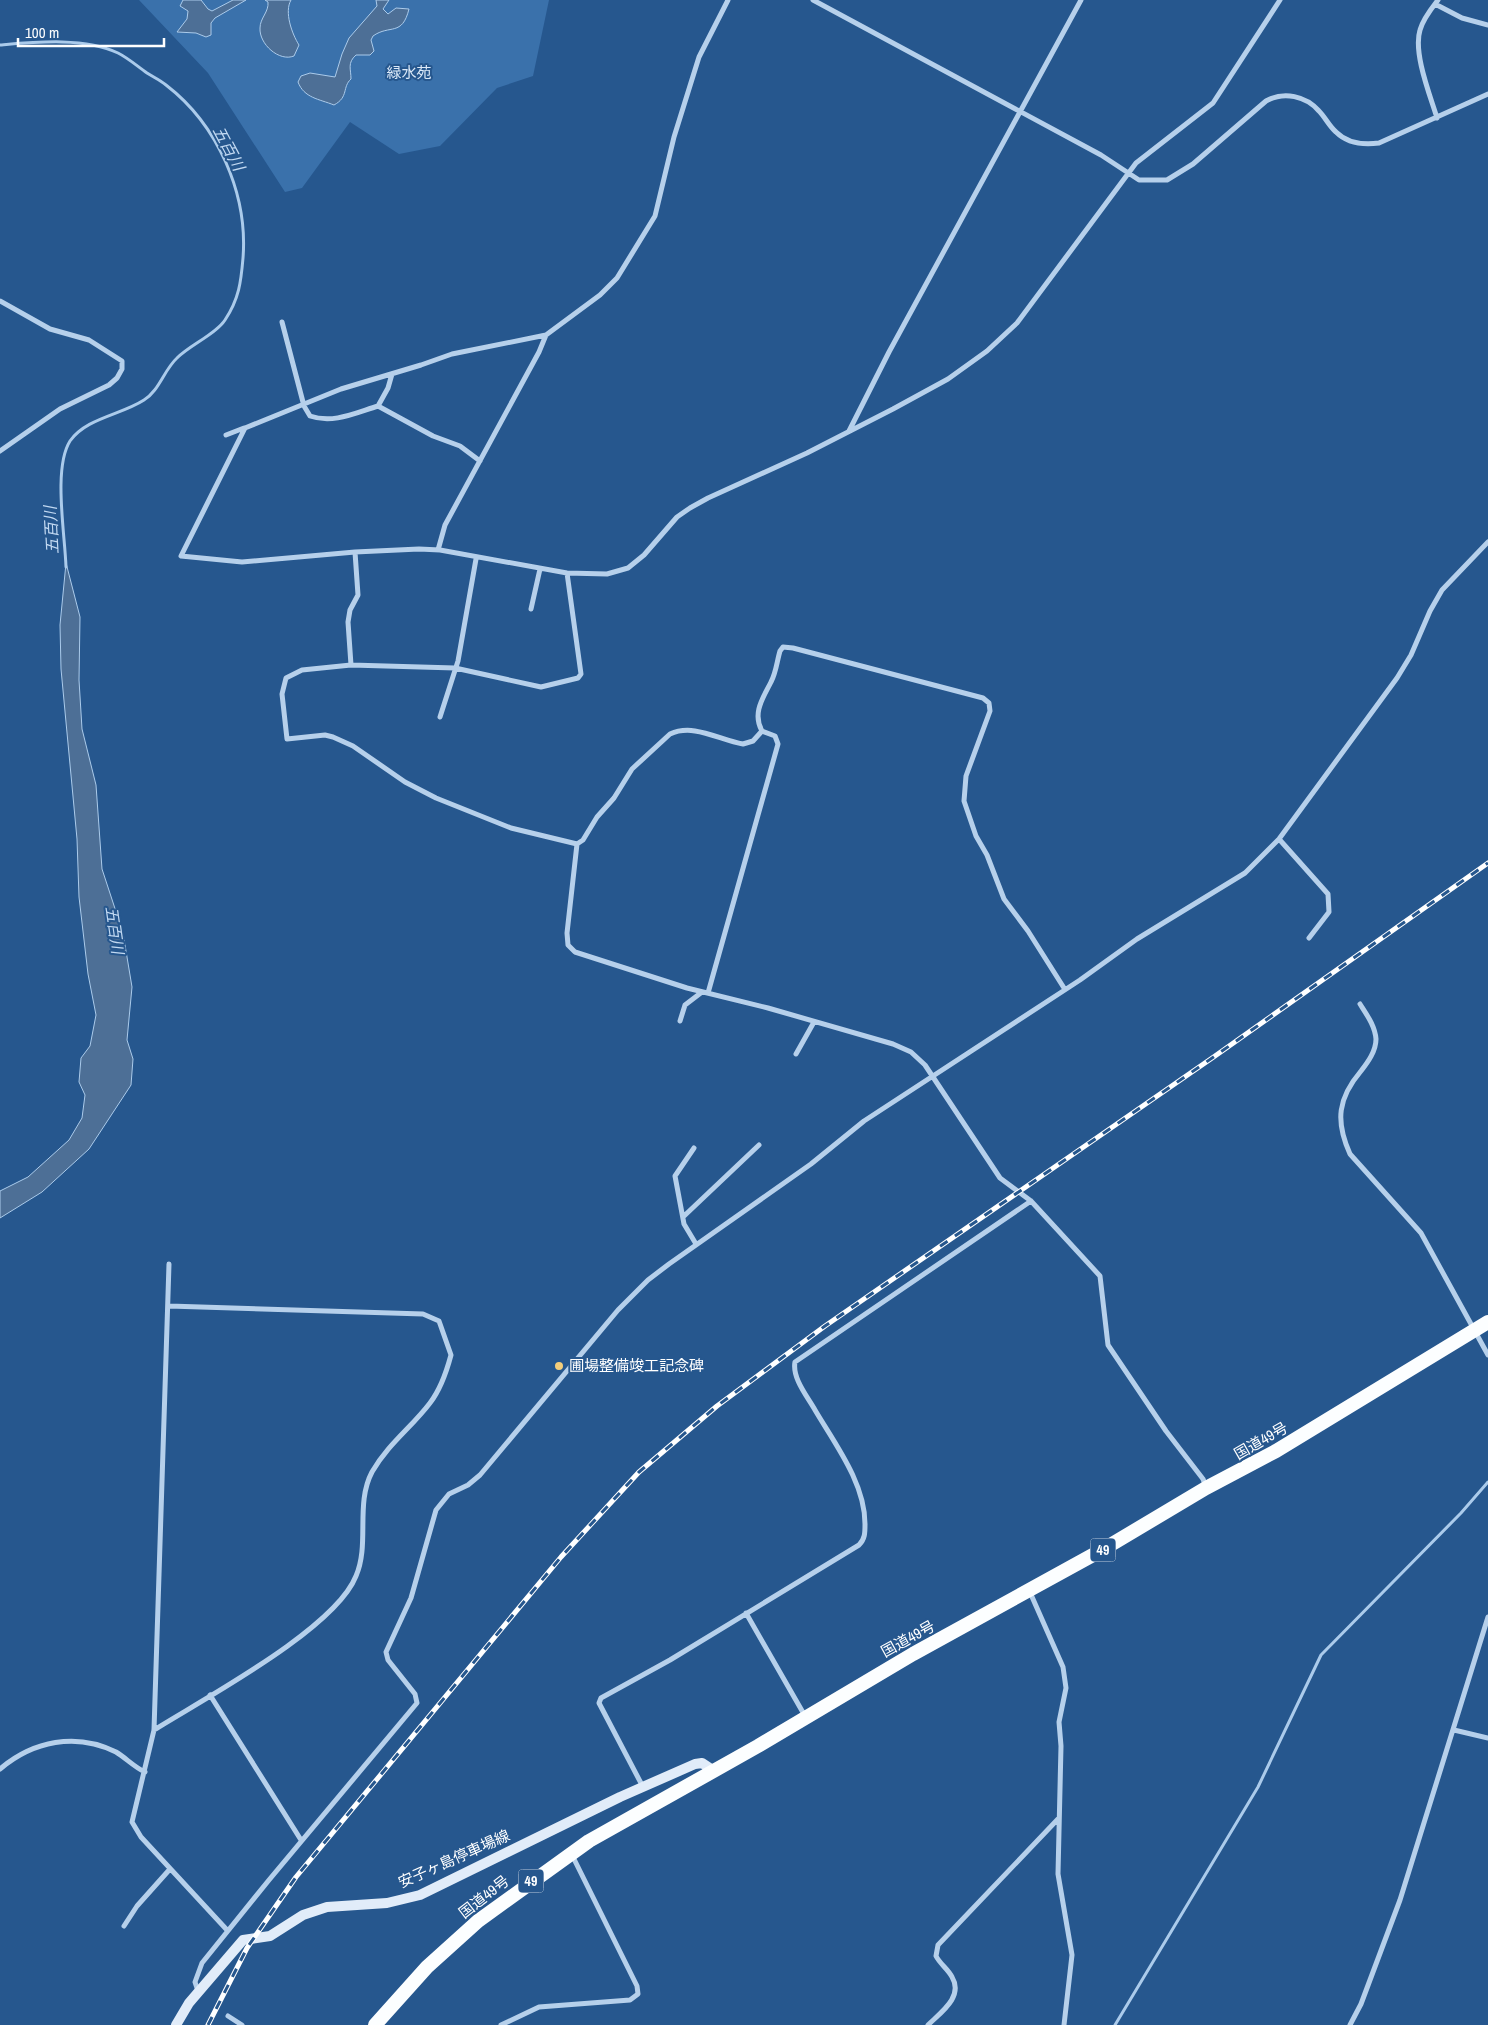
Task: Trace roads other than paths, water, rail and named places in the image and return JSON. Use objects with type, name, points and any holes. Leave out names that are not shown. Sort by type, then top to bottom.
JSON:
[{"type":"highway","name":"国道49号","points":[[375,2025],[428,1967],[478,1921],[571,1852],[632,1815],[714,1771],[913,1654],[999,1609],[1029,1590],[1110,1546],[1206,1488],[1276,1451],[1488,1322]]},
{"type":"main road","name":"安子ヶ島停車場線","points":[[176,2025],[198,1991],[243,1940],[270,1936],[303,1915],[327,1907],[387,1902],[420,1895],[643,1787],[695,1764],[702,1763],[714,1771]]},
{"type":"street","points":[[226,435],[304,406],[341,389],[452,354],[546,335],[600,295],[617,278],[652,223],[699,57],[728,0]]},
{"type":"street","points":[[813,0],[1019,113],[1101,155],[1127,174],[1139,180],[1161,181],[1173,178],[1193,164],[1266,101],[1277,97],[1289,96],[1305,100],[1319,110],[1336,132],[1361,144],[1379,143],[1488,94]]},
{"type":"street","points":[[849,432],[888,352],[1081,0]]},
{"type":"street","points":[[245,428],[181,556],[242,562],[355,552],[438,550],[476,559],[567,573],[608,574],[628,568],[644,555],[677,517],[690,508],[849,432],[948,379],[987,351],[1029,307],[1127,174],[1143,156],[1213,103],[1280,0]]},
{"type":"street","points":[[1437,118],[1425,78],[1418,42],[1422,24],[1437,2],[1462,18],[1488,25]]},
{"type":"street","points":[[0,300],[50,329],[90,340],[122,361],[122,369],[117,378],[109,385],[60,409],[19,435],[0,451]]},
{"type":"street","points":[[282,322],[304,406],[310,416],[324,420],[378,406],[433,436],[460,446],[480,461]]},
{"type":"street","points":[[438,550],[445,525],[539,352],[546,335]]},
{"type":"street","points":[[378,406],[388,388],[392,374]]},
{"type":"street","points":[[198,1991],[195,1982],[198,1970],[227,1930],[416,1704],[416,1694],[388,1660],[386,1648],[403,1619],[411,1598],[432,1519],[439,1504],[449,1494],[468,1485],[480,1475],[618,1310],[648,1280],[811,1164],[864,1121],[933,1077],[1154,928],[1245,873],[1279,838],[1397,678],[1412,655],[1430,611],[1442,590],[1488,542]]},
{"type":"street","points":[[351,665],[348,622],[350,610],[358,595],[355,552]]},
{"type":"street","points":[[440,717],[456,668],[476,559]]},
{"type":"street","points":[[531,609],[540,569]]},
{"type":"street","points":[[567,573],[580,676],[541,687],[456,668],[351,665],[302,670],[286,678],[282,694],[287,739],[325,735],[333,737],[353,746],[405,782],[436,798],[511,828],[577,844],[583,840],[597,817],[614,798],[632,769],[670,734],[678,730],[696,731],[743,744],[753,741],[762,732]]},
{"type":"street","points":[[762,732],[758,717],[761,701],[774,674],[780,651],[787,646],[987,700],[990,711],[966,776],[964,801],[976,836],[987,855],[1004,899],[1028,931],[1064,988]]},
{"type":"street","points":[[680,1021],[685,1005],[705,992],[778,744],[775,736],[762,732]]},
{"type":"street","points":[[1279,838],[1328,894],[1329,912],[1309,938]]},
{"type":"street","points":[[577,844],[567,933],[571,950],[705,992],[768,1008],[906,1049],[918,1058],[933,1077],[1000,1178],[1031,1201],[1091,1263],[1100,1276],[1108,1345],[1166,1431],[1203,1479],[1206,1488]]},
{"type":"street","points":[[1360,1004],[1370,1019],[1376,1042],[1369,1061],[1346,1092],[1342,1102],[1341,1123],[1345,1143],[1350,1154],[1421,1233],[1488,1355]]},
{"type":"street","points":[[796,1054],[814,1022]]},
{"type":"street","points":[[683,1217],[758,1145]]},
{"type":"street","points":[[694,1148],[675,1176],[684,1224],[696,1244]]},
{"type":"street","points":[[643,1787],[599,1703],[601,1698],[670,1660],[858,1545],[865,1535],[865,1513],[861,1497],[848,1466],[800,1385],[794,1369],[795,1362],[1031,1201]]},
{"type":"street","points":[[169,1264],[154,1730],[132,1822],[141,1837],[227,1930]]},
{"type":"street","points":[[154,1730],[300,1638],[347,1594],[358,1573],[366,1486],[388,1447],[435,1395],[447,1368],[451,1350],[439,1321],[423,1314],[169,1306]]},
{"type":"street","points":[[1029,1590],[1066,1678],[1059,1722],[1058,1874],[1072,1955],[1064,2025]]},
{"type":"street","points":[[746,1613],[786,1679],[805,1717]]},
{"type":"street","points":[[1350,2025],[1400,1900],[1488,1617]]},
{"type":"street","points":[[210,1695],[302,1840]]},
{"type":"street","points":[[1454,1730],[1488,1738]]},
{"type":"street","points":[[0,1769],[37,1746],[73,1740],[114,1751],[145,1772]]},
{"type":"street","points":[[928,2025],[950,2004],[955,1993],[952,1977],[936,1956],[938,1945],[1059,1819]]},
{"type":"street","points":[[500,2025],[539,2007],[630,2000],[638,1994],[638,1986],[571,1852]]},
{"type":"street","points":[[124,1926],[137,1906],[170,1869]]},
{"type":"street","points":[[228,2016],[242,2025]]},
{"type":"water","points":[[183,0],[201,0],[212,11],[233,0],[246,0],[215,18],[211,23],[211,35],[206,37],[196,33],[177,32],[187,19],[188,11],[180,6]]},
{"type":"water","points":[[265,0],[291,0],[288,11],[289,17],[299,45],[294,56],[288,57],[276,54],[263,40],[260,28],[268,6],[268,2]]},
{"type":"water","points":[[376,0],[389,0],[383,9],[388,14],[396,8],[409,9],[403,23],[395,29],[373,36],[371,40],[374,51],[370,55],[356,55],[353,58],[350,66],[351,79],[339,102],[334,105],[308,95],[298,82],[301,76],[310,73],[335,77],[349,38],[377,6]]},
{"type":"water","points":[[66,563],[80,617],[79,680],[82,729],[96,785],[102,869],[123,933],[132,987],[127,1040],[133,1059],[131,1085],[89,1149],[42,1192],[0,1218],[0,1191],[28,1177],[69,1140],[82,1118],[85,1095],[79,1082],[81,1058],[90,1046],[96,1015],[88,974],[79,897],[77,839],[61,669],[60,625]]},
{"type":"waterway","name":"五百川","points":[[0,45],[60,42],[105,48],[118,53],[166,85],[201,120],[215,140],[235,186],[240,210],[243,234],[241,275],[236,297],[225,320],[216,330],[177,358],[168,368],[158,386],[144,400],[94,422],[77,433],[70,441],[62,467],[61,484],[66,567]]},
{"type":"waterway","points":[[1115,2025],[1258,1787],[1321,1655],[1461,1513],[1488,1482]]},
{"type":"railway","points":[[208,2025],[247,1948],[296,1877],[561,1557],[639,1472],[717,1406],[825,1326],[1215,1056],[1488,863]]},
{"type":"place","name":"圃場整備竣工記念碑","points":[[559,1366]]},
{"type":"park label","name":"緑水苑","points":[[409,73]]}]
